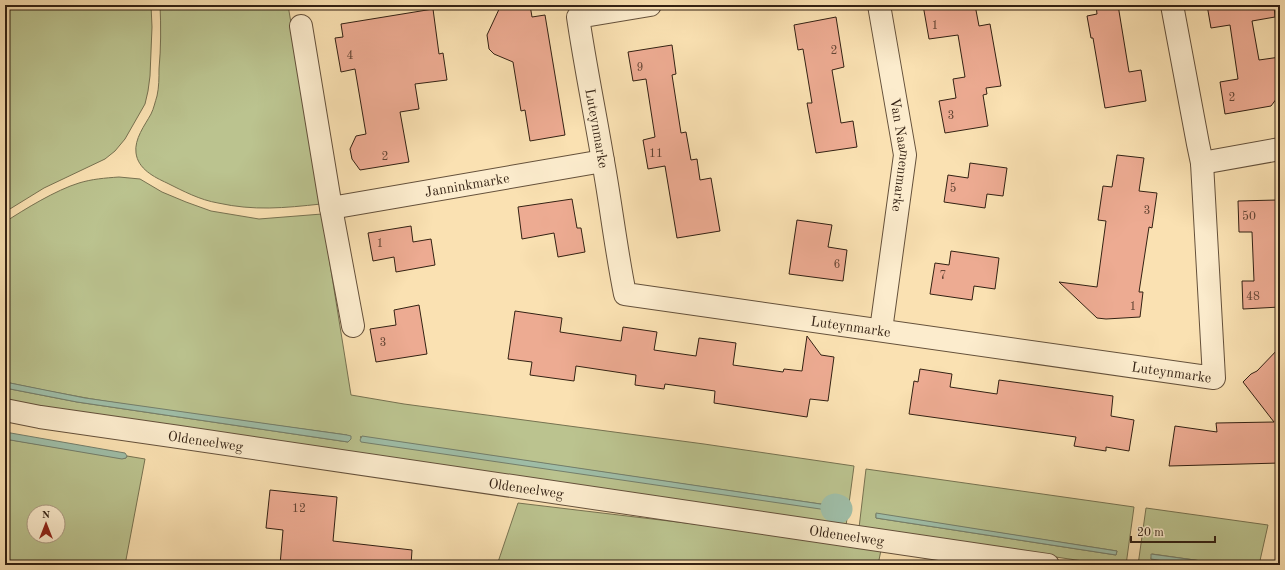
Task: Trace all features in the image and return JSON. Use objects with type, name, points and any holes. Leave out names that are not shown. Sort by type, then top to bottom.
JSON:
[{"type":"street","name":"Luteynmarke","points":[[650,5],[578,17],[587,78],[603,161],[619,266],[625,294],[1214,378],[1202,163],[1172,5]]},
{"type":"street","name":"Van Naamenmarke","points":[[879,5],[905,155],[881,330]]},
{"type":"street","points":[[301,26],[331,208],[353,326]]},
{"type":"street","points":[[1202,163],[1280,150]]},
{"type":"street","name":"Janninkmarke","points":[[331,208],[603,161]]},
{"type":"street","name":"Oldeneelweg","points":[[5,410],[40,417],[133,431],[1048,565]]},
{"type":"shaded area","points":[[5,5],[151,5],[152,27],[150,76],[145,104],[125,139],[115,151],[105,159],[44,188],[5,212]]},
{"type":"shaded area","points":[[160,5],[288,5],[321,204],[282,208],[231,206],[205,200],[185,192],[157,178],[143,168],[137,159],[136,148],[140,132],[152,112],[158,93],[161,29]]},
{"type":"shaded area","points":[[119,177],[140,179],[162,192],[211,211],[259,219],[322,214],[351,395],[404,404],[704,444],[854,466],[846,526],[5,403],[5,388],[77,402],[348,442],[351,439],[347,435],[132,406],[5,382],[5,222],[41,200],[70,186],[99,179]],"holes":[[[360,437],[834,506],[835,510]]]},
{"type":"shaded area","points":[[5,382],[85,398],[347,435],[351,436],[351,439],[348,442],[77,402],[5,388]]},
{"type":"shaded area","points":[[5,432],[125,453],[127,456],[126,458],[122,459],[5,439]]},
{"type":"shaded area","points":[[362,436],[834,506],[835,510],[361,442],[360,440]]},
{"type":"shaded area","points":[[5,439],[122,458],[126,458],[127,456],[145,459],[125,565],[5,565]]},
{"type":"shaded area","points":[[866,469],[1134,507],[1126,565],[1110,565],[859,528]],"holes":[[[876,514],[1117,551],[1116,555],[876,518]]]},
{"type":"shaded area","points":[[518,503],[803,537],[881,550],[878,565],[497,565]]},
{"type":"shaded area","points":[[1146,508],[1268,525],[1259,565],[1216,565],[1216,563],[1152,554],[1151,559],[1191,565],[1138,565]]},
{"type":"shaded area","points":[[876,513],[1117,551],[1116,555],[876,518]]},
{"type":"shaded area","points":[[1151,554],[1216,563],[1216,565],[1191,565],[1151,559]]},
{"type":"building","points":[[501,5],[530,5],[532,17],[545,15],[565,135],[530,141],[525,110],[521,111],[513,62],[494,54],[489,49],[487,35]]},
{"type":"building","points":[[923,5],[975,5],[979,26],[990,24],[1001,86],[986,88],[987,94],[983,95],[988,126],[945,133],[939,101],[956,98],[953,79],[965,77],[958,35],[929,39]]},
{"type":"building","points":[[1096,5],[1118,5],[1129,72],[1141,70],[1146,101],[1105,108],[1093,38],[1091,38],[1087,16],[1097,14]]},
{"type":"building","points":[[1207,5],[1274,5],[1275,17],[1252,21],[1259,60],[1280,57],[1280,94],[1271,106],[1225,114],[1220,82],[1238,79],[1230,25],[1211,28]]},
{"type":"building","points":[[433,9],[439,54],[443,53],[447,80],[415,84],[419,109],[400,112],[409,162],[360,170],[352,159],[350,149],[356,136],[366,134],[355,69],[341,72],[335,38],[343,37],[341,24]]},
{"type":"building","points":[[836,17],[844,67],[832,70],[841,123],[853,121],[857,147],[816,153],[807,103],[812,103],[803,49],[798,50],[794,25]]},
{"type":"building","points":[[672,45],[676,74],[672,75],[681,133],[686,132],[691,160],[697,159],[700,180],[711,178],[720,231],[677,238],[665,166],[648,169],[643,140],[655,137],[646,79],[633,81],[628,52]]},
{"type":"building","points":[[1117,155],[1144,158],[1139,191],[1157,193],[1152,228],[1149,227],[1139,292],[1143,292],[1140,317],[1106,319],[1097,318],[1059,282],[1097,287],[1106,221],[1098,220],[1103,186],[1112,187]]},
{"type":"building","points":[[970,163],[1007,168],[1003,196],[987,194],[985,208],[944,202],[948,175],[968,178]]},
{"type":"building","points":[[572,199],[577,228],[581,228],[585,252],[558,257],[554,233],[522,239],[518,207]]},
{"type":"building","points":[[1277,200],[1277,205],[1280,205],[1280,307],[1243,309],[1242,281],[1254,281],[1252,232],[1239,232],[1238,201]]},
{"type":"building","points":[[797,220],[832,225],[828,247],[847,250],[843,281],[789,274]]},
{"type":"building","points":[[411,226],[413,242],[431,239],[435,265],[396,272],[394,257],[373,261],[368,233]]},
{"type":"building","points":[[951,251],[999,258],[995,289],[974,286],[972,300],[930,294],[935,263],[949,265]]},
{"type":"building","points":[[419,305],[427,354],[376,362],[370,329],[396,325],[394,310]]},
{"type":"building","points":[[515,311],[562,318],[560,332],[621,341],[623,327],[657,332],[654,350],[696,356],[699,338],[736,343],[733,365],[783,372],[784,369],[802,371],[807,336],[821,355],[834,357],[828,401],[810,399],[807,417],[714,403],[715,391],[665,384],[664,389],[635,385],[636,375],[576,366],[574,381],[530,375],[532,362],[508,359]]},
{"type":"building","points":[[1280,347],[1280,407],[1278,406],[1280,463],[1169,466],[1175,426],[1217,432],[1216,423],[1274,422],[1243,382],[1251,374],[1257,371]]},
{"type":"building","points":[[920,369],[952,374],[950,387],[997,394],[999,380],[1113,396],[1111,416],[1134,420],[1129,451],[1106,447],[1106,451],[1074,446],[1076,437],[909,414],[914,381],[918,382]]},
{"type":"building","points":[[270,490],[337,497],[333,541],[412,550],[411,565],[280,565],[283,530],[266,528]]}]
